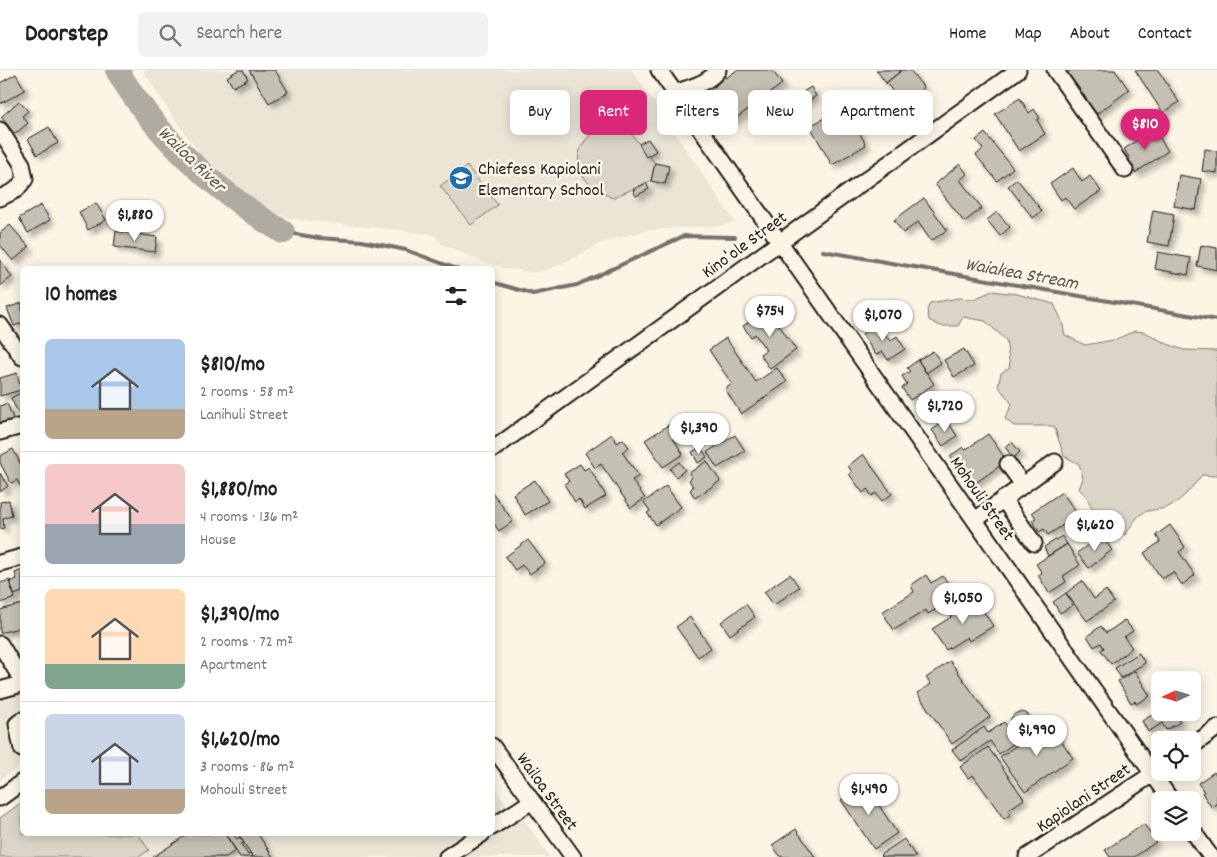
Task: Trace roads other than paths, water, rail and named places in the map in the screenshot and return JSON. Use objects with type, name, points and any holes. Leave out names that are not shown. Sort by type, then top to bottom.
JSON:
[{"type":"street","name":"Mohouli Street","points":[[659,70],[673,90]]},
{"type":"street","points":[[682,90],[714,76],[718,70]]},
{"type":"street","name":"Kinoʻole Street","points":[[495,448],[1018,70]]},
{"type":"street","points":[[1055,70],[1125,170]]},
{"type":"street","points":[[0,130],[22,164],[25,179],[16,190],[0,198]]},
{"type":"street","name":"Mohouli Street","points":[[705,135],[975,520],[1151,763]]},
{"type":"street","points":[[0,326],[20,355]]},
{"type":"street","points":[[0,432],[20,427]]},
{"type":"street","points":[[975,520],[1055,462]]},
{"type":"street","points":[[1008,464],[1023,485]]},
{"type":"street","points":[[1003,499],[1034,543]]},
{"type":"street","points":[[0,564],[20,558]]},
{"type":"street","points":[[0,644],[20,679]]},
{"type":"street","points":[[0,690],[20,683]]},
{"type":"street","points":[[20,722],[17,724],[20,738]]},
{"type":"street","points":[[1201,740],[1217,728]]},
{"type":"street","name":"Wailoa Street","points":[[495,750],[573,857]]},
{"type":"street","name":"Kapiolani Street","points":[[1027,857],[1151,775]]},
{"type":"street","points":[[0,798],[20,783]]},
{"type":"street","points":[[495,825],[532,801]]},
{"type":"street","points":[[447,857],[479,836]]},
{"type":"street","points":[[1200,841],[1211,857]]},
{"type":"waterway","name":"Wailoa River","points":[[117,70],[150,118],[190,161],[235,199],[283,232]]},
{"type":"waterway","points":[[283,232],[319,238],[362,241],[406,250],[449,266]]},
{"type":"waterway","points":[[495,283],[533,294],[577,285],[684,236],[735,237]]},
{"type":"waterway","name":"Waiakea Stream","points":[[823,251],[1217,320]]},
{"type":"place","name":"Chiefess Kapiolani Elementary School","points":[[461,178]]}]
